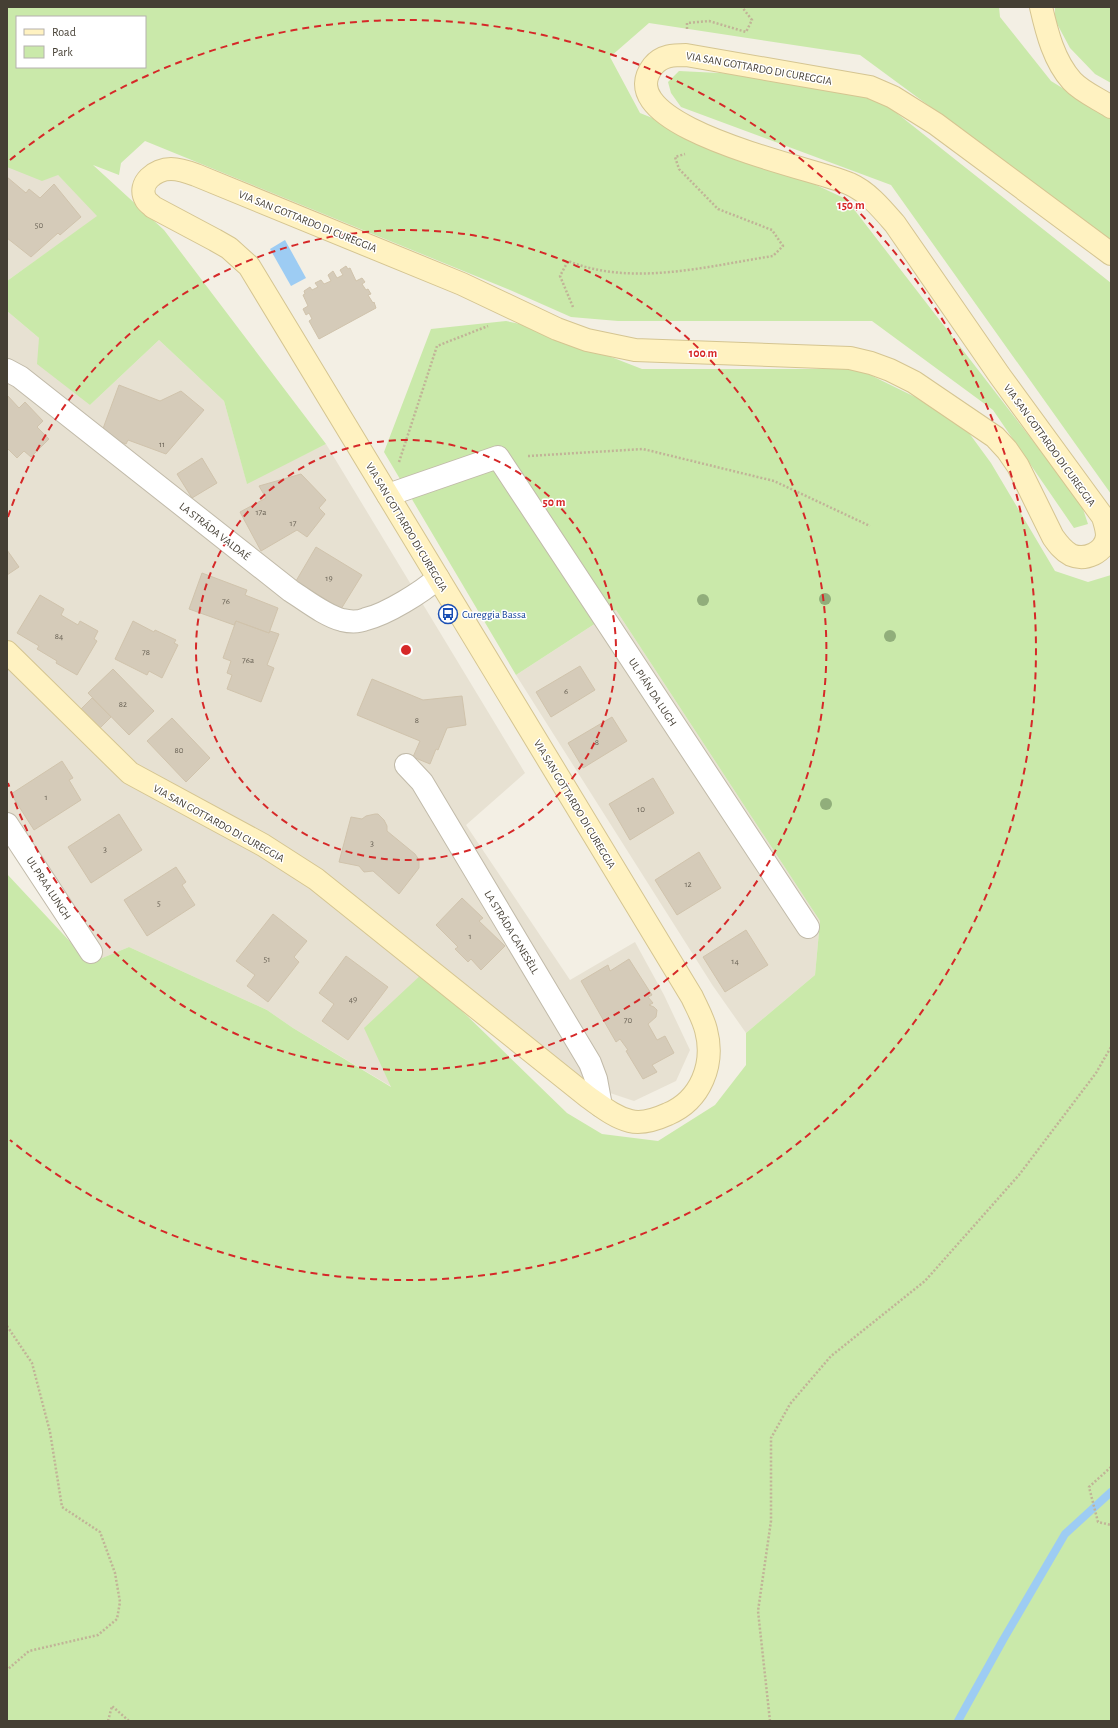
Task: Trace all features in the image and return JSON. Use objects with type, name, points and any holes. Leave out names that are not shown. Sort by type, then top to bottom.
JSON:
[{"type":"street","points":[[1041,7],[1048,36],[1058,60],[1072,81],[1111,107]]},
{"type":"street","name":"VIA SAN GOTTARDO DI CUREGGIA","points":[[7,652],[130,774],[263,844],[316,879],[601,1106],[619,1118],[631,1122],[646,1121],[661,1117],[676,1111],[688,1101],[699,1089],[705,1076],[709,1048],[706,1031],[692,997],[249,266],[229,248],[152,207],[146,200],[144,193],[144,187],[148,179],[160,171],[170,169],[196,174],[462,284],[557,328],[587,340],[635,350],[850,358],[871,363],[890,370],[914,382],[995,437],[1008,450],[1018,466],[1053,537],[1069,554],[1078,557],[1088,557],[1097,553],[1104,546],[1107,537],[1103,517],[1000,376],[895,224],[882,209],[850,184],[730,146],[665,115],[653,104],[648,96],[648,76],[653,67],[660,60],[670,55],[686,54],[870,87],[893,97],[936,124],[1111,254]]},
{"type":"street","name":"LA STRÁDA VALDAÉ","points":[[7,370],[26,382],[291,591],[330,615],[341,620],[366,620],[384,612],[430,585],[438,578]]},
{"type":"street","points":[[388,495],[498,457]]},
{"type":"street","name":"UL PIÁN DA LUGH","points":[[498,457],[808,927]]},
{"type":"street","name":"LA STRÁDA CANESÈLL","points":[[406,766],[422,782],[590,1063],[596,1079],[601,1106]]},
{"type":"street","name":"UL PRAA LUNGH","points":[[7,824],[91,952]]},
{"type":"path","points":[[686,54],[687,23],[709,21],[746,32],[752,20],[742,7]]},
{"type":"path","points":[[587,340],[560,276],[568,261],[584,268],[628,274],[671,272],[774,256],[783,246],[772,230],[718,209],[679,169],[675,158],[687,153]]},
{"type":"path","points":[[388,495],[437,346],[523,311]]},
{"type":"path","points":[[498,457],[644,449],[774,481],[870,526]]},
{"type":"path","points":[[770,1721],[758,1611],[771,1521],[771,1438],[790,1404],[831,1356],[925,1280],[1019,1175],[1096,1072],[1111,1047]]},
{"type":"path","points":[[7,1326],[32,1363],[50,1432],[62,1507],[100,1532],[115,1573],[120,1602],[116,1619],[98,1635],[29,1651],[7,1670]]},
{"type":"path","points":[[1111,1467],[1088,1487],[1098,1522],[1111,1525]]},
{"type":"path","points":[[108,1721],[112,1706],[128,1721]]},
{"type":"shaded area","points":[[7,164],[58,175],[98,216],[7,281]]},
{"type":"shaded area","points":[[7,311],[39,338],[90,405],[159,340],[224,401],[247,483],[326,444],[525,773],[466,825],[570,980],[635,942],[664,995],[690,1050],[676,1081],[634,1101],[607,1092],[552,1060],[424,973],[392,1087],[293,1028],[267,1010],[129,947],[90,963],[7,835]]},
{"type":"shaded area","points":[[616,610],[820,921],[815,975],[746,1033],[713,986],[516,675]]},
{"type":"green space","points":[[7,7],[999,7],[1000,17],[1051,81],[1111,118],[1111,240],[860,55],[649,23],[610,57],[640,113],[801,178],[846,199],[1074,494],[1082,506],[1088,524],[1074,528],[993,410],[872,321],[618,321],[571,317],[510,290],[145,141],[121,163],[119,175],[93,165],[164,230],[326,444],[247,484],[224,401],[159,340],[90,405],[37,364],[39,338],[7,311],[7,281],[97,216],[58,175],[42,181],[7,167]]},
{"type":"green space","points":[[1055,7],[1111,7],[1111,83],[1095,74],[1070,48],[1055,20]]},
{"type":"green space","points":[[679,71],[855,80],[1111,283],[1111,494],[891,185],[681,107],[671,93],[668,82]]},
{"type":"green space","points":[[506,321],[534,327],[642,369],[858,369],[958,418],[991,463],[1055,571],[1088,582],[1111,575],[1111,1721],[7,1721],[7,874],[90,963],[129,947],[267,1010],[293,1028],[391,1087],[364,1028],[423,973],[567,1113],[602,1134],[658,1141],[715,1105],[746,1065],[746,1033],[815,975],[820,921],[616,610],[516,675],[384,452],[431,329]]},
{"type":"water","points":[[285,240],[306,278],[291,286],[270,249]]},
{"type":"building","points":[[7,177],[26,193],[29,189],[40,198],[54,184],[81,217],[60,235],[58,233],[31,257],[7,238]]},
{"type":"building","points":[[346,266],[348,269],[350,268],[356,281],[362,278],[365,282],[362,284],[371,294],[368,295],[373,303],[374,302],[376,308],[319,339],[309,321],[312,319],[309,313],[306,315],[303,309],[308,306],[303,295],[305,294],[304,291],[310,287],[312,290],[318,287],[315,283],[321,280],[324,284],[331,281],[328,275],[333,271],[337,278],[343,275],[340,270]]},
{"type":"building","points":[[119,385],[160,401],[181,391],[204,410],[166,454],[128,440],[126,444],[101,434]]},
{"type":"building","points":[[7,395],[19,408],[25,402],[43,421],[37,427],[49,439],[31,457],[24,451],[17,458],[7,448]]},
{"type":"building","points":[[202,458],[217,483],[192,498],[177,474]]},
{"type":"building","points":[[301,474],[326,500],[319,508],[325,514],[307,537],[297,530],[261,551],[240,512],[266,498],[259,486]]},
{"type":"building","points":[[316,547],[362,575],[341,609],[296,581]]},
{"type":"building","points":[[7,550],[19,567],[7,575]]},
{"type":"building","points":[[202,573],[247,590],[245,595],[278,608],[269,633],[236,621],[234,625],[189,609]]},
{"type":"building","points":[[40,595],[64,609],[61,615],[78,625],[80,621],[98,631],[94,639],[97,641],[77,675],[56,663],[57,661],[37,649],[39,646],[17,633]]},
{"type":"building","points":[[133,621],[154,632],[155,630],[176,640],[174,643],[178,645],[162,678],[149,671],[147,675],[115,659]]},
{"type":"building","points":[[236,621],[269,633],[270,631],[279,634],[267,665],[274,668],[261,702],[227,689],[232,675],[227,673],[231,661],[223,658]]},
{"type":"building","points":[[580,666],[595,690],[551,717],[536,692]]},
{"type":"building","points":[[113,669],[154,711],[129,735],[88,693]]},
{"type":"building","points":[[372,679],[423,700],[462,696],[466,725],[447,728],[438,750],[436,749],[430,764],[413,757],[420,741],[357,715]]},
{"type":"building","points":[[92,698],[111,717],[99,729],[80,710]]},
{"type":"building","points":[[612,717],[627,741],[583,768],[568,743]]},
{"type":"building","points":[[172,718],[210,758],[186,782],[147,741]]},
{"type":"building","points":[[62,761],[73,778],[69,780],[81,800],[34,830],[11,794]]},
{"type":"building","points":[[653,778],[674,813],[630,840],[609,804]]},
{"type":"building","points":[[119,814],[142,850],[91,883],[68,847]]},
{"type":"building","points":[[378,814],[384,820],[387,826],[387,831],[415,854],[419,860],[419,868],[399,894],[373,871],[364,872],[359,866],[339,862],[351,817],[362,819],[366,816]]},
{"type":"building","points":[[699,852],[721,888],[677,915],[655,880]]},
{"type":"building","points":[[176,867],[186,882],[182,885],[195,905],[147,936],[124,900]]},
{"type":"building","points":[[462,898],[483,918],[479,921],[505,946],[481,970],[471,959],[468,962],[455,949],[458,947],[436,925]]},
{"type":"building","points":[[273,914],[307,941],[294,957],[299,962],[268,1002],[247,986],[255,975],[236,961]]},
{"type":"building","points":[[746,930],[768,965],[725,992],[703,957]]},
{"type":"building","points":[[346,956],[388,987],[348,1040],[322,1021],[334,1004],[319,993]]},
{"type":"building","points":[[629,959],[652,995],[648,997],[653,1003],[649,1005],[657,1010],[656,1017],[648,1024],[657,1040],[665,1036],[674,1053],[652,1065],[657,1072],[643,1079],[626,1051],[628,1050],[620,1039],[616,1042],[581,981],[608,965],[610,971]]},
{"type":"waterway","points":[[958,1721],[1065,1534],[1111,1492]]},
{"type":"place","name":"Cureggia Bassa","points":[[448,614]]}]
